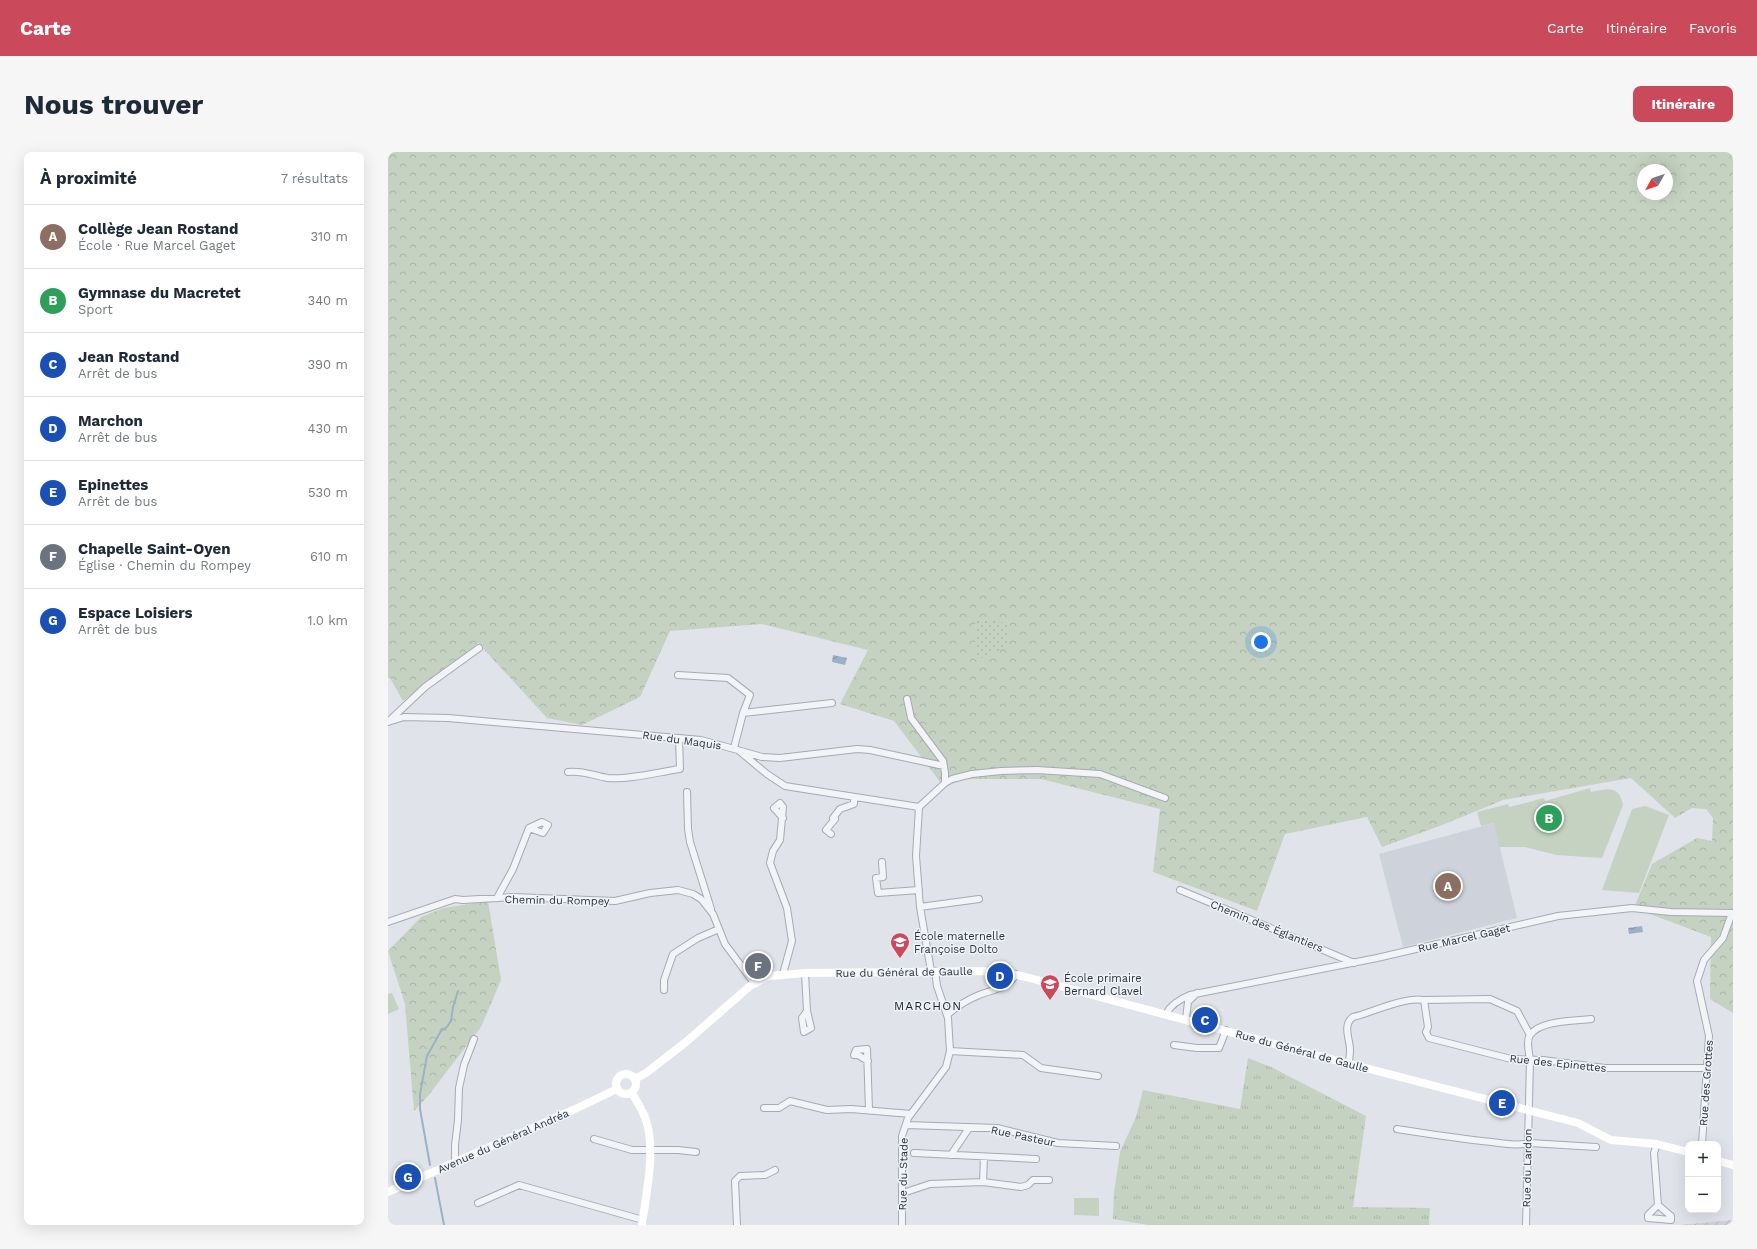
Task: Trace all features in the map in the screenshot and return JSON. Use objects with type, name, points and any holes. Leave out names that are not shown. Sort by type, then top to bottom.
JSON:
[{"type":"main road","name":"Rue du Général de Gaulle","points":[[635,1079],[658,1064],[686,1042],[754,983],[768,976],[805,973],[992,971],[1016,974],[1578,1123],[1611,1140],[1657,1144],[1685,1151]]},
{"type":"main road","points":[[622,1075],[631,1075],[635,1079],[636,1085],[632,1093],[625,1094],[617,1089],[617,1080],[622,1075]]},
{"type":"main road","name":"Avenue du Général Andréa","points":[[388,1192],[455,1161],[574,1110],[617,1089]]},
{"type":"main road","points":[[632,1093],[646,1120],[650,1150],[642,1222]]},
{"type":"main road","points":[[1721,1162],[1733,1165]]},
{"type":"street","points":[[388,722],[425,687],[479,648]]},
{"type":"street","points":[[678,675],[728,678],[750,694],[743,713],[736,749],[762,757],[780,758],[856,749],[870,750],[944,766]]},
{"type":"street","points":[[907,699],[911,718],[935,750],[944,766],[945,783]]},
{"type":"street","points":[[743,713],[832,703]]},
{"type":"street","name":"Rue du Maquis","points":[[388,722],[404,717],[448,718],[701,740],[736,749],[767,774],[785,786],[919,808]]},
{"type":"street","points":[[568,772],[575,771],[608,778],[619,778],[680,769],[680,738]]},
{"type":"street","points":[[933,971],[920,907],[916,856],[919,808],[945,783],[952,779],[972,774],[1037,770],[1100,774],[1165,798]]},
{"type":"street","points":[[687,792],[688,829],[690,842],[713,914]]},
{"type":"street","points":[[831,834],[826,830],[835,819],[833,818],[840,809],[854,804],[854,798]]},
{"type":"street","points":[[783,818],[780,840],[773,851],[770,863],[787,908],[792,941],[783,974]]},
{"type":"street","points":[[497,898],[513,869],[529,828]]},
{"type":"street","points":[[882,862],[882,877],[876,878],[878,893],[919,890]]},
{"type":"street","name":"Chemin du Rompey","points":[[388,922],[454,899],[464,900],[513,897],[615,901],[650,893],[678,890],[693,894],[701,899],[713,914],[733,956],[754,983]]},
{"type":"street","name":"Chemin des Églantiers","points":[[1180,890],[1354,963]]},
{"type":"street","points":[[920,907],[979,899]]},
{"type":"street","name":"Rue Marcel Gaget","points":[[1166,1014],[1169,1008],[1180,999],[1197,993],[1354,963],[1558,916],[1632,908],[1671,912],[1732,913]]},
{"type":"street","name":"Rue des Grottes","points":[[1702,1141],[1709,1036],[1697,982],[1704,960],[1723,938],[1732,913]]},
{"type":"street","points":[[664,990],[664,980],[673,954],[698,938],[719,929]]},
{"type":"street","name":"Rue du Stade","points":[[902,1225],[902,1136],[911,1114],[946,1067],[950,1051],[947,1015],[933,971]]},
{"type":"street","points":[[805,973],[807,1011]]},
{"type":"street","points":[[947,1015],[956,1006],[973,998],[1008,986],[1016,974]]},
{"type":"street","points":[[1186,1019],[1188,1002],[1197,993]]},
{"type":"street","points":[[1349,1063],[1350,1050],[1347,1026],[1348,1020],[1353,1017],[1407,1000],[1490,999],[1517,1011],[1530,1035],[1536,1030],[1552,1023],[1591,1019]]},
{"type":"street","name":"Rue des Epinettes","points":[[1424,1000],[1428,1027],[1426,1032],[1429,1038],[1511,1059],[1543,1060],[1605,1068],[1707,1068]]},
{"type":"street","points":[[1174,1045],[1197,1048],[1219,1048],[1226,1030]]},
{"type":"street","name":"Rue du Lardon","points":[[1526,1225],[1530,1060],[1528,1042],[1530,1035]]},
{"type":"street","points":[[455,1161],[459,1088],[464,1065],[474,1039]]},
{"type":"street","points":[[950,1051],[1023,1055],[1041,1068],[1098,1076]]},
{"type":"street","points":[[868,1061],[869,1110]]},
{"type":"street","points":[[764,1108],[779,1108],[790,1101],[827,1110],[851,1109],[911,1114]]},
{"type":"street","name":"Rue Pasteur","points":[[906,1125],[997,1128],[1058,1143],[1116,1146]]},
{"type":"street","points":[[951,1155],[969,1128]]},
{"type":"street","points":[[1397,1129],[1466,1140],[1596,1147]]},
{"type":"street","points":[[594,1139],[632,1150],[678,1150],[696,1152]]},
{"type":"street","points":[[1657,1144],[1654,1153],[1658,1205]]},
{"type":"street","points":[[914,1153],[1036,1159]]},
{"type":"street","points":[[982,1182],[984,1157]]},
{"type":"street","points":[[737,1225],[735,1181],[740,1176],[765,1175],[775,1170]]},
{"type":"street","points":[[903,1193],[930,1184],[982,1182],[1021,1187],[1028,1185],[1033,1180],[1050,1180]]},
{"type":"street","points":[[478,1203],[519,1185],[642,1222]]},
{"type":"shaded area","points":[[1494,823],[1517,918],[1403,947],[1379,854]]},
{"type":"shaded area","points":[[1733,1220],[1733,1225],[1679,1225]]},
{"type":"green space","points":[[388,152],[1733,152],[1733,1013],[1710,999],[1711,937],[1634,908],[1652,864],[1697,838],[1712,841],[1713,818],[1706,809],[1692,808],[1675,818],[1631,778],[1503,800],[1445,824],[1382,847],[1367,817],[1285,834],[1257,911],[1153,872],[1160,809],[1041,779],[965,779],[944,787],[894,721],[840,704],[868,650],[762,624],[670,631],[640,697],[582,725],[547,718],[478,643],[461,659],[403,701],[390,678],[388,678]]},
{"type":"green space","points":[[975,618],[1007,623],[1009,632],[1006,644],[1001,649],[975,660]]},
{"type":"green space","points":[[1590,788],[1591,792],[1607,789],[1615,791],[1619,794],[1623,805],[1602,858],[1556,855],[1525,847],[1499,847],[1494,823],[1481,826],[1477,812],[1508,804],[1509,807],[1544,798],[1545,801]]},
{"type":"green space","points":[[1645,806],[1669,815],[1639,893],[1602,890],[1632,809]]},
{"type":"green space","points":[[488,901],[501,980],[481,1027],[428,1096],[414,1111],[405,1004],[388,951],[421,917],[444,908]]},
{"type":"green space","points":[[392,993],[399,1009],[388,1014],[388,994]]},
{"type":"green space","points":[[1248,1058],[1273,1068],[1366,1116],[1353,1207],[1430,1208],[1429,1225],[1148,1225],[1113,1219],[1114,1193],[1120,1152],[1136,1117],[1143,1090],[1240,1109]]},
{"type":"green space","points":[[1074,1198],[1099,1198],[1099,1216],[1074,1215]]},
{"type":"water","points":[[833,655],[847,658],[845,665],[832,662]]},
{"type":"water","points":[[1642,926],[1643,932],[1629,934],[1628,928]]},
{"type":"waterway","points":[[430,1165],[420,1109],[420,1094],[427,1056],[441,1031],[447,1027],[451,1021],[453,1007],[458,991]]},
{"type":"waterway","points":[[435,1178],[444,1225]]},
{"type":"place","name":"Gymnase du Macretet","points":[[1549,818]]},
{"type":"place","name":"Collège Jean Rostand","points":[[1448,886]]},
{"type":"place","name":"École maternelle Françoise Dolto","points":[[900,959]]},
{"type":"place","name":"Chapelle Saint-Oyen","points":[[758,966]]},
{"type":"place","name":"Marchon","points":[[1000,976]]},
{"type":"place","name":"École primaire Bernard Clavel","points":[[1050,1001]]},
{"type":"place","name":"Jean Rostand","points":[[1205,1020]]},
{"type":"place","name":"Epinettes","points":[[1502,1103]]},
{"type":"place","name":"Espace Loisiers","points":[[408,1177]]},
{"type":"district","name":"MARCHON","points":[[928,1006]]}]
